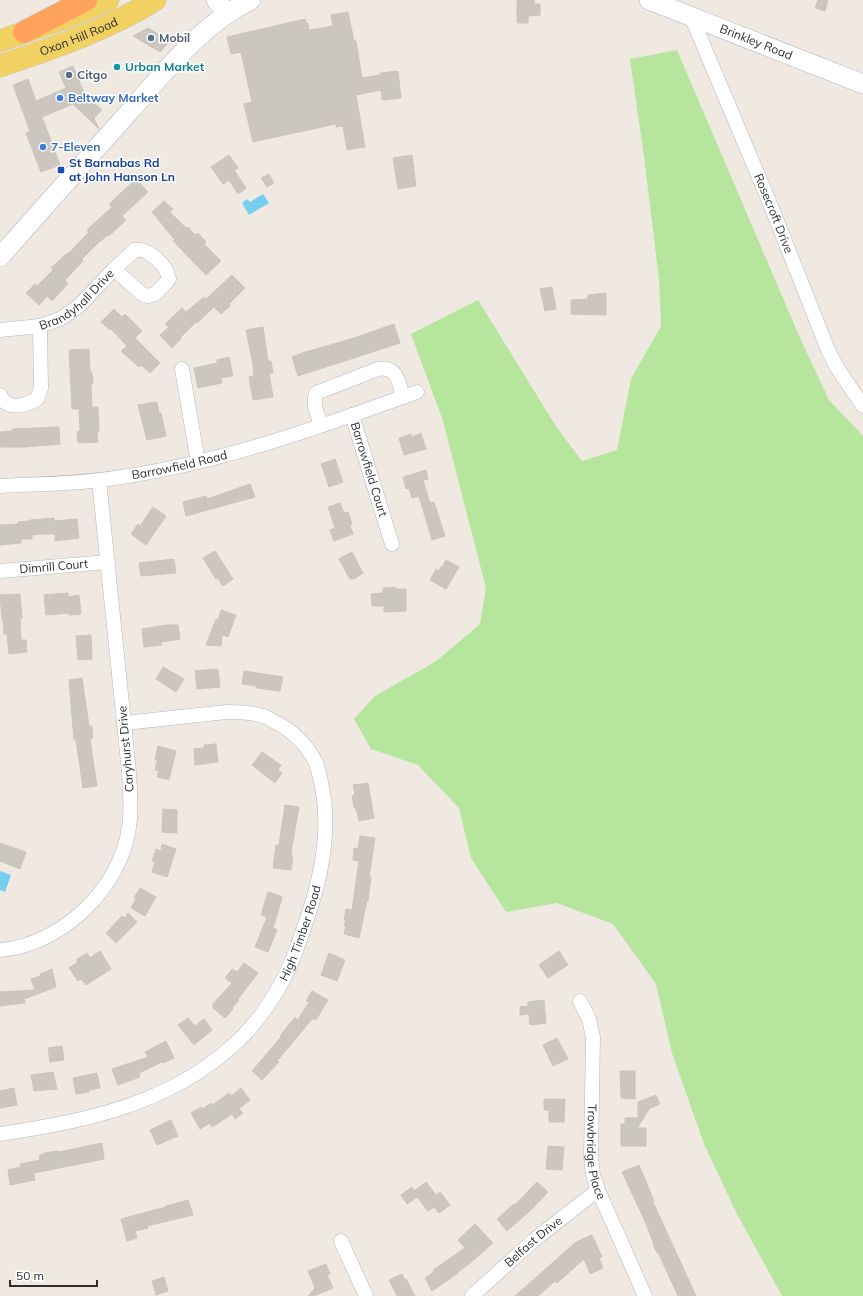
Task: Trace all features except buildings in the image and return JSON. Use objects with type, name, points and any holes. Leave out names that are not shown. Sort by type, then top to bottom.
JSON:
[{"type":"highway","points":[[24,32],[86,0]]},
{"type":"main road","name":"Oxon Hill Road","points":[[0,41],[68,17],[108,0]]},
{"type":"main road","name":"Oxon Hill Road","points":[[0,66],[76,39],[115,22],[155,0]]},
{"type":"main road","points":[[0,257],[160,77],[196,40],[222,7],[250,0]]},
{"type":"main road","name":"Brinkley Road","points":[[649,0],[863,84]]},
{"type":"street","name":"Rosecroft Drive","points":[[691,16],[771,206],[828,350],[844,379],[863,406]]},
{"type":"street","name":"Brandyhall Drive","points":[[0,330],[40,326],[60,319],[79,306],[114,269],[133,251],[143,249],[148,252],[166,270],[169,279],[155,294],[148,296],[142,294],[114,269]]},
{"type":"street","points":[[0,395],[1,399],[8,404],[26,406],[37,400],[41,388],[40,326]]},
{"type":"street","points":[[182,369],[198,462]]},
{"type":"street","points":[[321,425],[315,406],[314,398],[316,393],[378,369],[390,369],[394,372],[403,397]]},
{"type":"street","name":"Barrowfield Court","points":[[392,544],[352,415],[417,392]]},
{"type":"street","name":"Barrowfield Road","points":[[0,486],[99,480],[142,474],[198,462],[262,445],[352,415]]},
{"type":"street","name":"Caryhurst Drive","points":[[0,950],[27,944],[51,934],[62,928],[83,911],[97,897],[112,875],[121,854],[129,828],[131,799],[125,723],[99,480]]},
{"type":"street","name":"Dimrill Court","points":[[0,571],[108,562]]},
{"type":"street","name":"High Timber Road","points":[[0,1134],[98,1116],[154,1097],[177,1086],[210,1065],[230,1049],[253,1025],[285,977],[305,925],[318,884],[326,828],[322,791],[315,762],[309,751],[291,732],[262,715],[238,712],[125,723]]},
{"type":"street","name":"Trowbridge Place","points":[[580,1001],[589,1019],[593,1037],[591,1158],[593,1175],[598,1190],[645,1296]]},
{"type":"street","name":"Belfast Drive","points":[[472,1296],[534,1240],[598,1190]]},
{"type":"street","points":[[341,1241],[366,1296]]},
{"type":"green space","points":[[677,50],[800,338],[829,400],[863,436],[863,1296],[782,1296],[736,1212],[704,1144],[672,1053],[656,984],[613,924],[557,903],[506,912],[471,858],[459,808],[418,765],[371,749],[354,719],[375,696],[435,662],[480,624],[486,588],[443,421],[411,334],[478,300],[557,428],[582,461],[617,450],[631,379],[661,326],[659,280],[644,156],[630,59]]},
{"type":"water","points":[[263,194],[269,203],[249,215],[242,203],[247,199],[250,202]]},
{"type":"water","points":[[0,871],[11,875],[5,892],[0,890]]},
{"type":"place","name":"Mobil","points":[[151,38]]},
{"type":"place","name":"Urban Market","points":[[117,67]]},
{"type":"place","name":"Citgo","points":[[69,75]]},
{"type":"place","name":"Beltway Market","points":[[60,98]]},
{"type":"place","name":"7-Eleven","points":[[43,147]]},
{"type":"place","name":"St Barnabas Rd at John Hanson Ln","points":[[61,170]]}]
